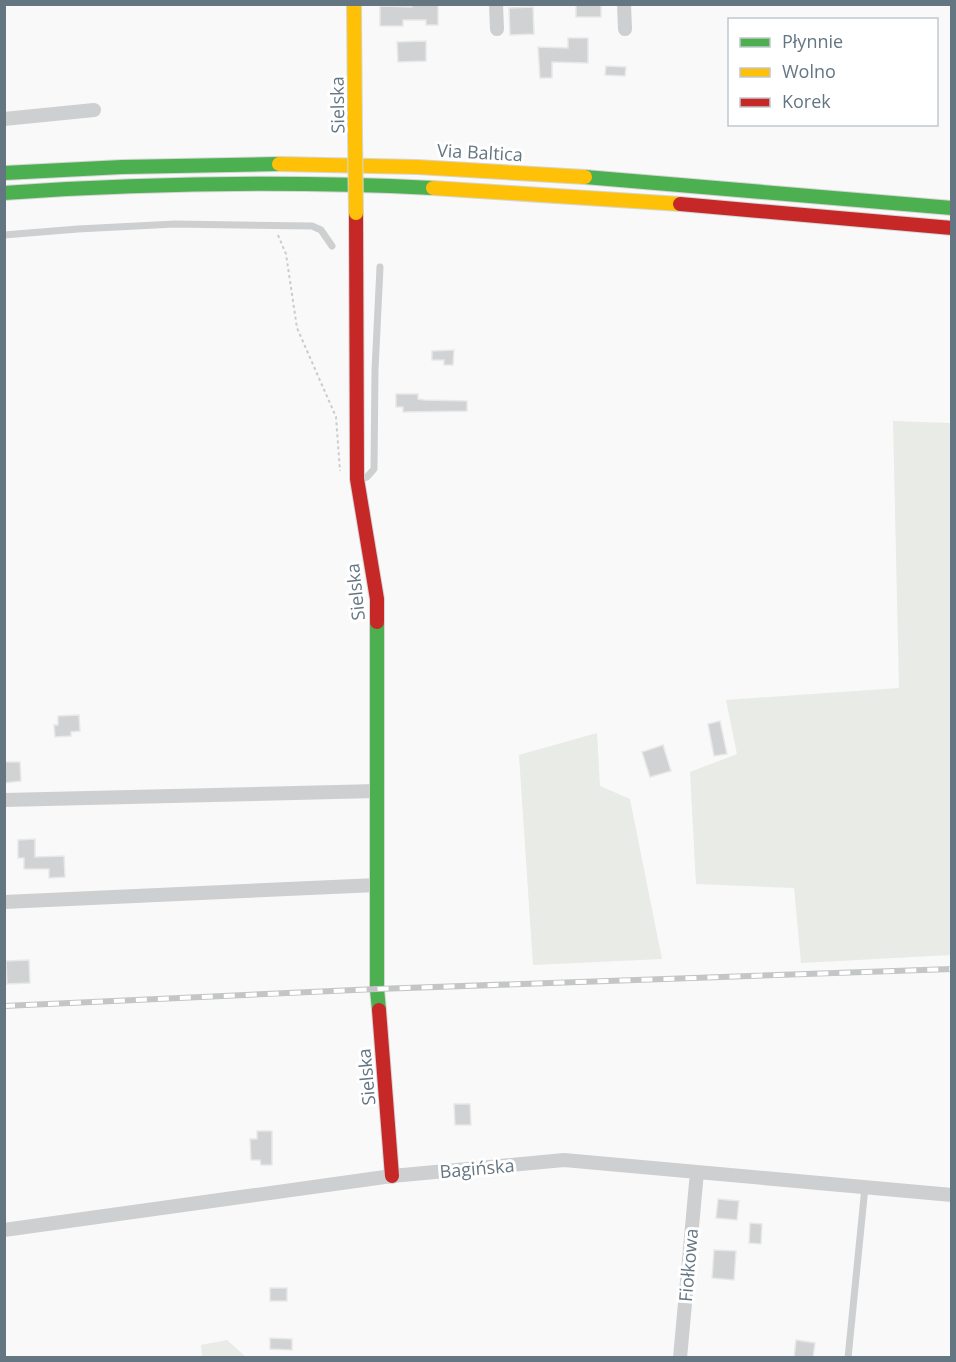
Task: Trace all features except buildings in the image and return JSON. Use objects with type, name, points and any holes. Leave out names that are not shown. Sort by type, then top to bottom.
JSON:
[{"type":"main road","name":"Sielska","points":[[354,4],[357,479],[377,599],[377,989],[392,1176]]},
{"type":"main road","name":"Via Baltica","points":[[4,173],[174,165],[389,166],[658,182],[951,208]]},
{"type":"main road","name":"Via Baltica","points":[[4,193],[165,185],[393,186],[575,196],[951,228]]},
{"type":"street","points":[[496,4],[497,29]]},
{"type":"street","points":[[624,4],[625,29]]},
{"type":"street","points":[[4,119],[94,110]]},
{"type":"street","points":[[4,800],[377,791]]},
{"type":"street","points":[[4,902],[377,885]]},
{"type":"street","name":"Bagińska","points":[[4,1230],[392,1176],[564,1160],[951,1195]]},
{"type":"street","name":"Fiołkowa","points":[[680,1358],[696,1172]]},
{"type":"lane","points":[[4,235],[175,224],[312,226],[321,230],[332,246]]},
{"type":"lane","points":[[357,479],[367,477],[374,469],[375,370],[380,267]]},
{"type":"lane","points":[[848,1358],[865,1187]]},
{"type":"path","points":[[268,225],[281,242],[286,254],[297,328],[336,417],[340,474]]},
{"type":"shaded area","points":[[893,421],[951,423],[951,955],[801,963],[794,888],[696,884],[690,772],[737,754],[726,700],[899,688]]},
{"type":"shaded area","points":[[597,733],[600,786],[630,799],[662,959],[533,965],[519,755]]},
{"type":"shaded area","points":[[227,1340],[246,1357],[202,1357],[201,1345]]},
{"type":"railway","points":[[4,1006],[377,989],[952,969]]},
{"type":"traffic: fast","points":[[4,173],[122,167],[279,164]]},
{"type":"traffic: fast","points":[[585,177],[952,208]]},
{"type":"traffic: fast","points":[[4,193],[219,184],[326,184],[433,188]]},
{"type":"traffic: fast","points":[[377,622],[377,989],[379,1010]]},
{"type":"traffic: slow","points":[[354,4],[355,135]]},
{"type":"traffic: slow","points":[[355,135],[356,213]]},
{"type":"traffic: slow","points":[[279,164],[417,167],[585,177]]},
{"type":"traffic: slow","points":[[433,188],[680,204]]},
{"type":"traffic: jam","points":[[680,204],[952,228]]},
{"type":"traffic: jam","points":[[356,213],[357,479],[377,599],[377,622]]},
{"type":"traffic: jam","points":[[379,1010],[392,1176]]}]
